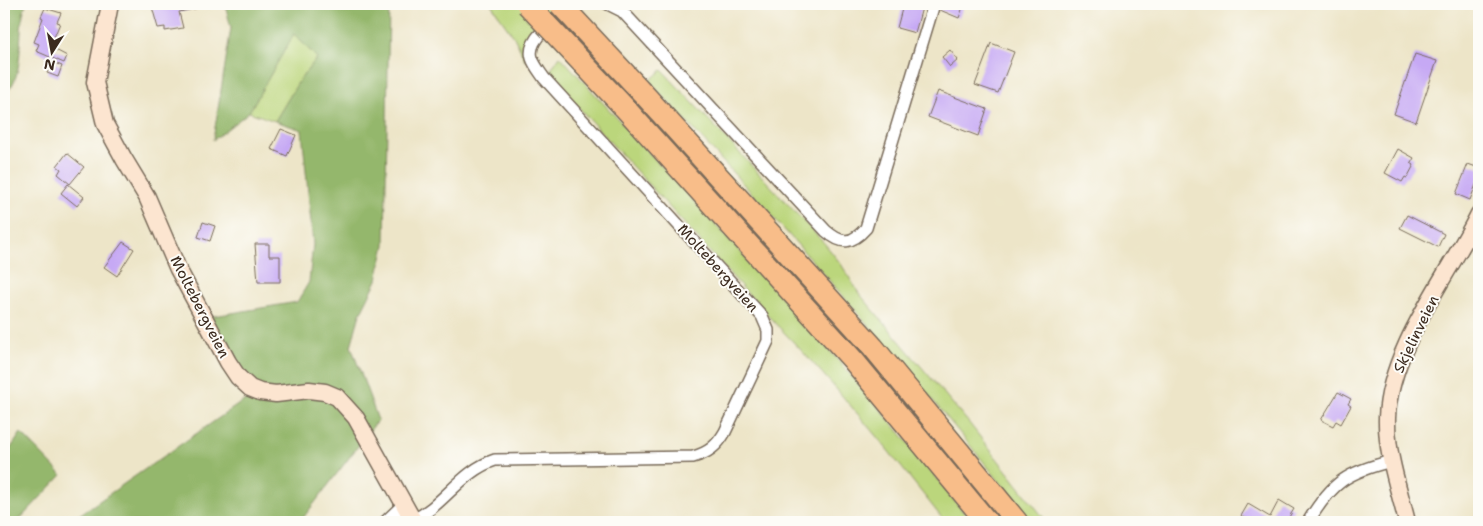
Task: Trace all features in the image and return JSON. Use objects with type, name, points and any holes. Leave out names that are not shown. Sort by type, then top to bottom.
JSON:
[{"type":"highway","points":[[527,4],[623,106],[847,354],[987,522]]},
{"type":"highway","points":[[560,4],[867,340],[931,415],[1017,522]]},
{"type":"main road","name":"Moltebergveien","points":[[110,4],[95,82],[105,124],[147,197],[178,269],[228,362],[238,377],[250,388],[260,392],[276,394],[309,390],[325,392],[337,397],[356,418],[413,521]]},
{"type":"main road","name":"Skjelinveien","points":[[1407,522],[1392,461],[1387,418],[1389,397],[1396,371],[1415,330],[1479,214]]},
{"type":"street","name":"Moltebergveien","points":[[413,521],[434,507],[472,472],[495,460],[693,458],[704,454],[718,443],[725,432],[768,341],[768,330],[762,316],[544,78],[532,57],[533,45],[540,33],[577,4]]},
{"type":"street","points":[[608,4],[622,11],[834,238],[848,241],[856,239],[866,228],[896,124],[917,64],[934,4]]},
{"type":"street","points":[[1308,522],[1331,489],[1350,475],[1364,468],[1392,461]]},
{"type":"street","points":[[384,522],[404,504]]},
{"type":"green space","points":[[4,4],[26,4],[21,27],[19,65],[11,86],[4,95]]},
{"type":"green space","points":[[225,4],[389,5],[385,245],[377,280],[360,314],[351,346],[378,420],[300,522],[69,522],[239,404],[260,392],[202,318],[297,302],[309,282],[313,244],[302,130],[275,121],[299,81],[317,58],[294,34],[249,112],[213,140],[231,28]]},
{"type":"green space","points":[[491,4],[560,4],[530,29],[525,60],[514,37]]},
{"type":"green space","points":[[294,33],[317,58],[299,81],[275,121],[249,112]]},
{"type":"green space","points":[[560,56],[823,343],[923,461],[971,522],[945,522],[839,392],[551,77],[551,69]]},
{"type":"green space","points":[[662,70],[825,244],[841,264],[858,292],[969,423],[1047,522],[1032,522],[940,409],[845,298],[649,81]]},
{"type":"green space","points":[[21,433],[62,475],[17,522],[4,522],[4,458]]},
{"type":"building","points":[[167,4],[198,4],[199,8],[179,12],[183,28],[165,31],[165,27],[158,28],[152,7]]},
{"type":"building","points":[[912,4],[923,4],[915,33],[897,28],[903,5],[911,7]]},
{"type":"building","points":[[941,4],[964,4],[959,18],[940,10]]},
{"type":"building","points":[[45,8],[61,13],[57,22],[60,23],[50,47],[67,56],[64,63],[36,51],[39,44],[34,42]]},
{"type":"building","points":[[991,43],[1014,52],[998,93],[975,85]]},
{"type":"building","points":[[950,50],[958,60],[950,67],[942,57]]},
{"type":"building","points":[[1415,54],[1437,61],[1416,122],[1394,114]]},
{"type":"building","points":[[52,62],[62,66],[58,77],[47,73]]},
{"type":"building","points":[[938,91],[987,109],[978,136],[928,117]]},
{"type":"building","points":[[281,129],[296,135],[287,156],[271,149]]},
{"type":"building","points":[[1398,149],[1414,158],[1411,163],[1414,165],[1407,178],[1405,177],[1402,182],[1385,173]]},
{"type":"building","points":[[67,153],[84,167],[70,184],[58,174],[61,169],[57,166]]},
{"type":"building","points":[[1468,164],[1479,168],[1479,177],[1470,200],[1456,194]]},
{"type":"building","points":[[68,184],[84,197],[77,206],[61,193]]},
{"type":"building","points":[[1407,215],[1444,234],[1438,247],[1400,228]]},
{"type":"building","points":[[203,222],[215,226],[210,241],[198,237]]},
{"type":"building","points":[[123,242],[134,249],[117,276],[104,267]]},
{"type":"building","points":[[255,244],[269,244],[269,256],[280,256],[280,282],[258,282]]},
{"type":"building","points":[[1338,392],[1351,399],[1348,404],[1351,406],[1341,424],[1336,421],[1333,426],[1321,420]]},
{"type":"building","points":[[1279,500],[1294,509],[1286,522],[1253,522],[1241,516],[1248,504],[1270,517]]}]
